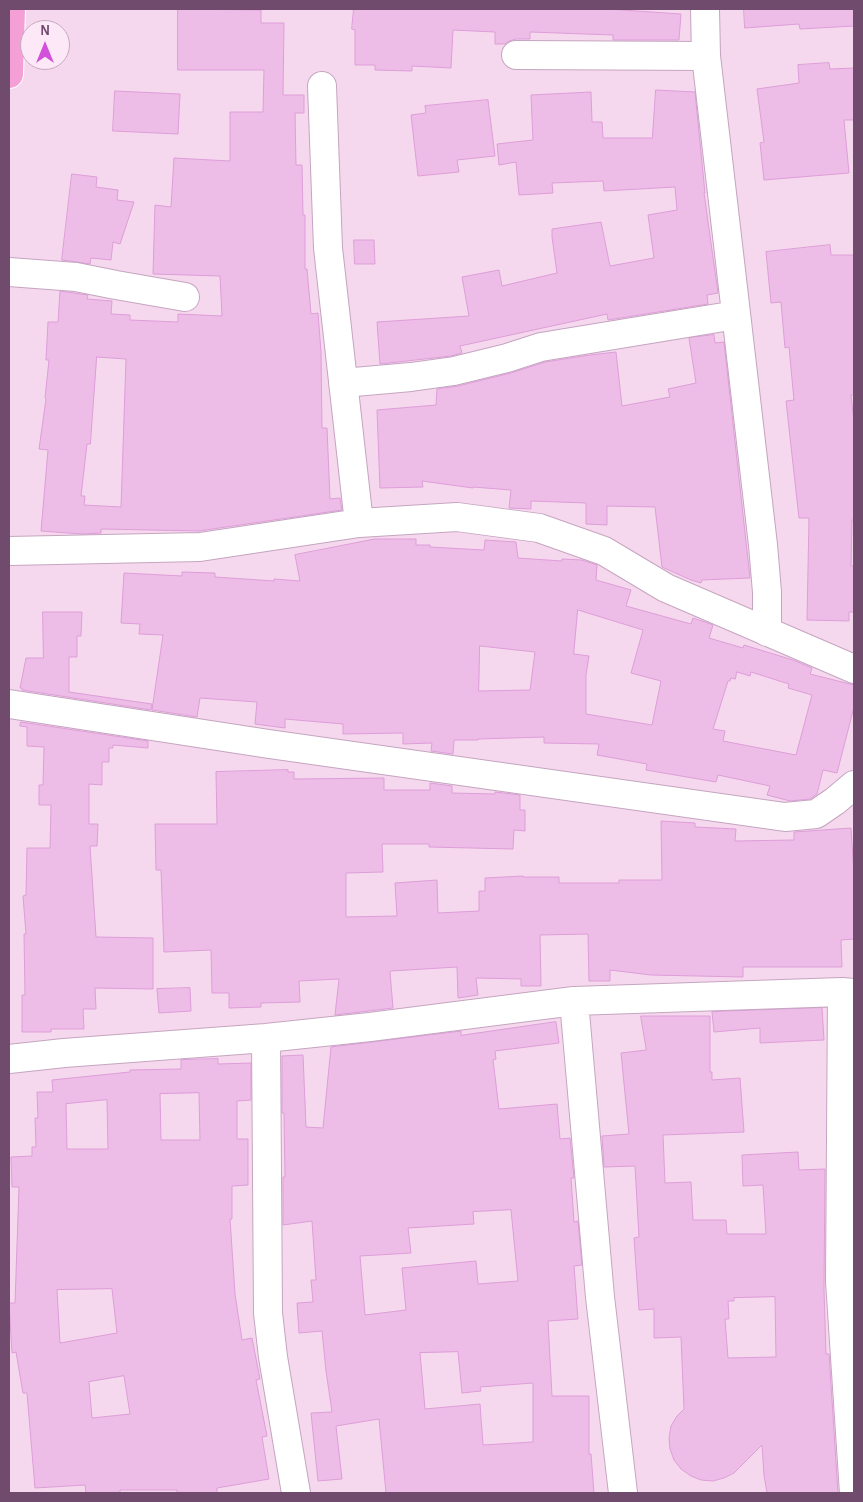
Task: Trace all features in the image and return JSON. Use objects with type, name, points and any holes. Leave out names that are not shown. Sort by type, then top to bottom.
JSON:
[{"type":"main road","points":[[9,74],[11,9]]},
{"type":"street","points":[[705,9],[706,56],[763,545],[768,632]]},
{"type":"street","points":[[516,55],[706,56]]},
{"type":"street","points":[[322,86],[328,248],[359,523]]},
{"type":"street","points":[[9,272],[76,277],[185,297]]},
{"type":"street","points":[[343,383],[454,371],[507,358],[540,347],[736,315]]},
{"type":"street","points":[[9,551],[200,547],[359,523],[457,517],[539,528],[604,551],[666,588],[854,669]]},
{"type":"street","points":[[9,704],[785,818],[816,814],[854,785]]},
{"type":"street","points":[[9,1060],[64,1053],[266,1038],[574,1001],[848,993],[840,1281],[854,1493]]},
{"type":"street","points":[[574,1001],[600,1297],[623,1493]]},
{"type":"street","points":[[266,1038],[268,1313],[273,1357],[296,1493]]},
{"type":"shaded area","points":[[9,9],[854,9],[854,1493],[9,1493]]},
{"type":"building","points":[[178,9],[261,10],[261,23],[284,23],[283,95],[304,95],[304,113],[295,113],[296,165],[302,165],[303,215],[305,215],[305,269],[307,269],[311,314],[318,313],[321,352],[322,428],[327,428],[330,499],[340,498],[342,510],[199,531],[101,529],[101,533],[82,534],[41,531],[48,450],[39,449],[49,360],[46,360],[48,322],[58,322],[60,291],[88,295],[87,299],[112,301],[111,314],[130,315],[130,320],[178,322],[178,314],[222,316],[220,276],[153,274],[155,205],[171,207],[174,158],[230,161],[230,112],[263,112],[264,70],[178,70]],"holes":[[[97,357],[126,359],[121,507],[84,505],[85,496],[81,496],[87,444],[90,444]]]},
{"type":"building","points":[[354,9],[607,9],[681,14],[679,40],[613,40],[613,35],[530,32],[530,39],[516,39],[505,44],[495,44],[495,32],[453,30],[451,68],[412,66],[412,71],[375,70],[375,65],[355,65],[355,30],[352,29]]},
{"type":"building","points":[[744,9],[854,9],[854,26],[800,29],[799,24],[745,28]]},
{"type":"building","points":[[829,63],[830,69],[854,68],[854,120],[844,120],[849,173],[764,180],[760,143],[764,142],[757,89],[799,83],[798,65]]},
{"type":"building","points":[[656,90],[695,92],[704,193],[718,293],[707,295],[708,304],[608,320],[607,314],[460,346],[462,353],[451,356],[380,364],[377,322],[469,316],[462,277],[499,270],[502,286],[557,273],[552,229],[601,222],[610,266],[654,258],[648,215],[677,210],[675,187],[604,191],[603,181],[552,183],[553,193],[519,195],[516,162],[499,165],[497,144],[533,140],[531,95],[591,92],[592,122],[602,122],[603,138],[652,138]]},
{"type":"building","points":[[115,91],[180,94],[178,134],[113,131]]},
{"type":"building","points":[[488,100],[495,156],[457,160],[459,172],[418,176],[411,115],[426,113],[425,106]]},
{"type":"building","points":[[72,174],[97,177],[96,187],[118,190],[117,200],[134,202],[120,244],[113,242],[111,260],[91,258],[90,264],[62,260]]},
{"type":"building","points":[[354,240],[374,240],[375,264],[355,264]]},
{"type":"building","points":[[830,245],[831,255],[854,255],[854,395],[851,395],[854,422],[854,520],[852,520],[851,566],[854,566],[854,612],[849,612],[849,621],[807,620],[809,518],[799,518],[786,401],[794,400],[789,347],[785,348],[781,302],[771,303],[766,252]]},
{"type":"building","points":[[714,335],[715,343],[724,342],[750,578],[702,580],[701,583],[662,567],[655,507],[607,506],[607,525],[586,524],[586,503],[531,501],[531,509],[509,508],[511,490],[473,488],[422,481],[423,487],[380,488],[377,410],[436,405],[437,389],[458,386],[511,373],[545,362],[616,352],[622,406],[670,397],[668,389],[696,383],[689,338]]},
{"type":"building","points":[[375,539],[416,539],[416,545],[484,550],[485,540],[516,542],[518,558],[562,561],[562,559],[582,560],[597,565],[596,580],[631,590],[626,606],[691,624],[693,618],[708,623],[713,625],[709,638],[743,648],[744,645],[793,660],[812,668],[810,674],[854,685],[854,707],[837,773],[823,770],[817,794],[810,799],[790,801],[767,795],[770,786],[718,775],[716,782],[646,770],[647,764],[597,755],[599,744],[544,743],[544,737],[454,740],[453,754],[431,751],[432,743],[403,744],[403,733],[343,734],[343,724],[285,719],[285,728],[255,724],[257,702],[200,698],[197,717],[152,710],[163,635],[139,634],[140,624],[121,623],[124,573],[182,576],[182,572],[215,573],[215,577],[300,581],[295,555]],"holes":[[[578,610],[643,630],[631,673],[661,681],[652,725],[586,714],[586,675],[589,656],[574,654]],[[480,646],[535,652],[530,690],[479,691]],[[737,672],[750,676],[751,672],[789,684],[788,688],[812,695],[796,755],[723,741],[725,731],[713,729],[728,681],[731,678],[735,679]]]},
{"type":"building","points":[[43,612],[82,612],[81,636],[77,636],[77,657],[69,657],[69,692],[152,704],[151,710],[22,690],[20,688],[26,658],[43,658]]},
{"type":"building","points":[[21,722],[148,741],[148,748],[113,745],[113,748],[109,748],[109,762],[102,762],[102,785],[89,784],[89,824],[98,824],[97,846],[90,846],[96,937],[153,938],[153,989],[95,988],[96,1009],[83,1009],[84,1029],[51,1029],[51,1032],[22,1032],[22,995],[25,995],[24,934],[26,934],[23,896],[26,895],[27,848],[50,848],[51,805],[39,805],[39,785],[43,785],[44,747],[27,746],[27,727],[20,726]]},
{"type":"building","points":[[288,770],[288,772],[294,772],[294,779],[384,778],[384,790],[430,790],[430,783],[452,786],[452,793],[495,794],[495,792],[520,795],[520,810],[525,810],[525,831],[514,830],[513,849],[429,847],[429,844],[382,844],[383,872],[346,873],[346,917],[397,916],[395,883],[437,880],[438,913],[479,911],[479,891],[485,891],[485,878],[559,877],[559,883],[619,883],[619,880],[662,880],[661,821],[695,823],[695,827],[736,829],[735,841],[794,840],[794,832],[851,828],[854,875],[854,939],[841,940],[842,967],[743,967],[743,977],[651,975],[610,970],[610,981],[589,981],[588,934],[540,935],[541,986],[521,986],[521,979],[476,978],[478,995],[458,998],[457,967],[391,971],[393,1008],[335,1015],[339,979],[299,981],[300,1002],[261,1003],[261,1007],[229,1008],[229,993],[212,993],[211,950],[164,952],[161,870],[156,870],[155,824],[217,824],[216,772]]},
{"type":"building","points":[[190,988],[191,1011],[159,1013],[157,989]]},
{"type":"building","points":[[822,1008],[824,1040],[760,1043],[760,1028],[714,1032],[712,1012]]},
{"type":"building","points":[[641,1016],[710,1016],[710,1072],[712,1072],[712,1080],[740,1078],[744,1132],[663,1135],[665,1183],[691,1182],[693,1220],[726,1220],[727,1234],[766,1234],[763,1185],[743,1186],[742,1155],[798,1152],[799,1170],[825,1169],[824,1290],[826,1354],[829,1354],[838,1493],[767,1493],[762,1445],[734,1473],[713,1481],[701,1480],[691,1476],[681,1469],[674,1460],[669,1438],[671,1426],[684,1409],[681,1337],[654,1338],[654,1309],[639,1310],[634,1238],[639,1237],[635,1166],[604,1167],[602,1136],[629,1134],[621,1053],[646,1050]],"holes":[[[775,1297],[776,1357],[728,1358],[725,1319],[729,1319],[728,1301],[734,1301],[734,1298]]]},
{"type":"building","points":[[556,1022],[559,1043],[495,1051],[496,1059],[493,1060],[499,1109],[557,1104],[560,1139],[570,1138],[574,1178],[571,1178],[574,1222],[578,1221],[582,1265],[574,1266],[578,1319],[548,1321],[552,1396],[589,1396],[589,1454],[591,1454],[594,1493],[386,1493],[379,1419],[336,1426],[342,1479],[318,1481],[311,1413],[332,1412],[322,1331],[299,1333],[297,1303],[313,1302],[311,1280],[316,1280],[312,1221],[283,1225],[283,1177],[285,1177],[282,1056],[303,1055],[306,1127],[323,1128],[331,1047],[461,1031],[461,1035]],"holes":[[[511,1210],[518,1281],[478,1284],[476,1261],[402,1268],[406,1310],[365,1315],[360,1256],[411,1253],[408,1228],[474,1224],[473,1212]],[[458,1352],[462,1393],[481,1391],[480,1387],[533,1383],[533,1442],[483,1445],[480,1404],[425,1409],[420,1353]]]},
{"type":"building","points":[[218,1059],[218,1064],[251,1063],[251,1100],[237,1101],[237,1139],[248,1139],[248,1185],[232,1186],[232,1219],[230,1219],[235,1294],[242,1340],[252,1338],[260,1379],[256,1380],[267,1436],[262,1437],[269,1479],[217,1488],[217,1493],[177,1493],[177,1490],[120,1490],[120,1493],[86,1493],[85,1485],[35,1488],[27,1393],[23,1393],[16,1352],[12,1353],[9,1303],[15,1303],[19,1187],[12,1187],[11,1157],[32,1156],[32,1147],[36,1147],[35,1118],[38,1118],[37,1092],[53,1092],[52,1080],[130,1072],[130,1070],[181,1069],[181,1060]],"holes":[[[199,1093],[200,1140],[161,1140],[160,1094]],[[107,1100],[108,1149],[67,1149],[66,1104]],[[112,1289],[117,1333],[60,1343],[57,1290]],[[124,1376],[130,1414],[92,1418],[89,1382]]]}]
